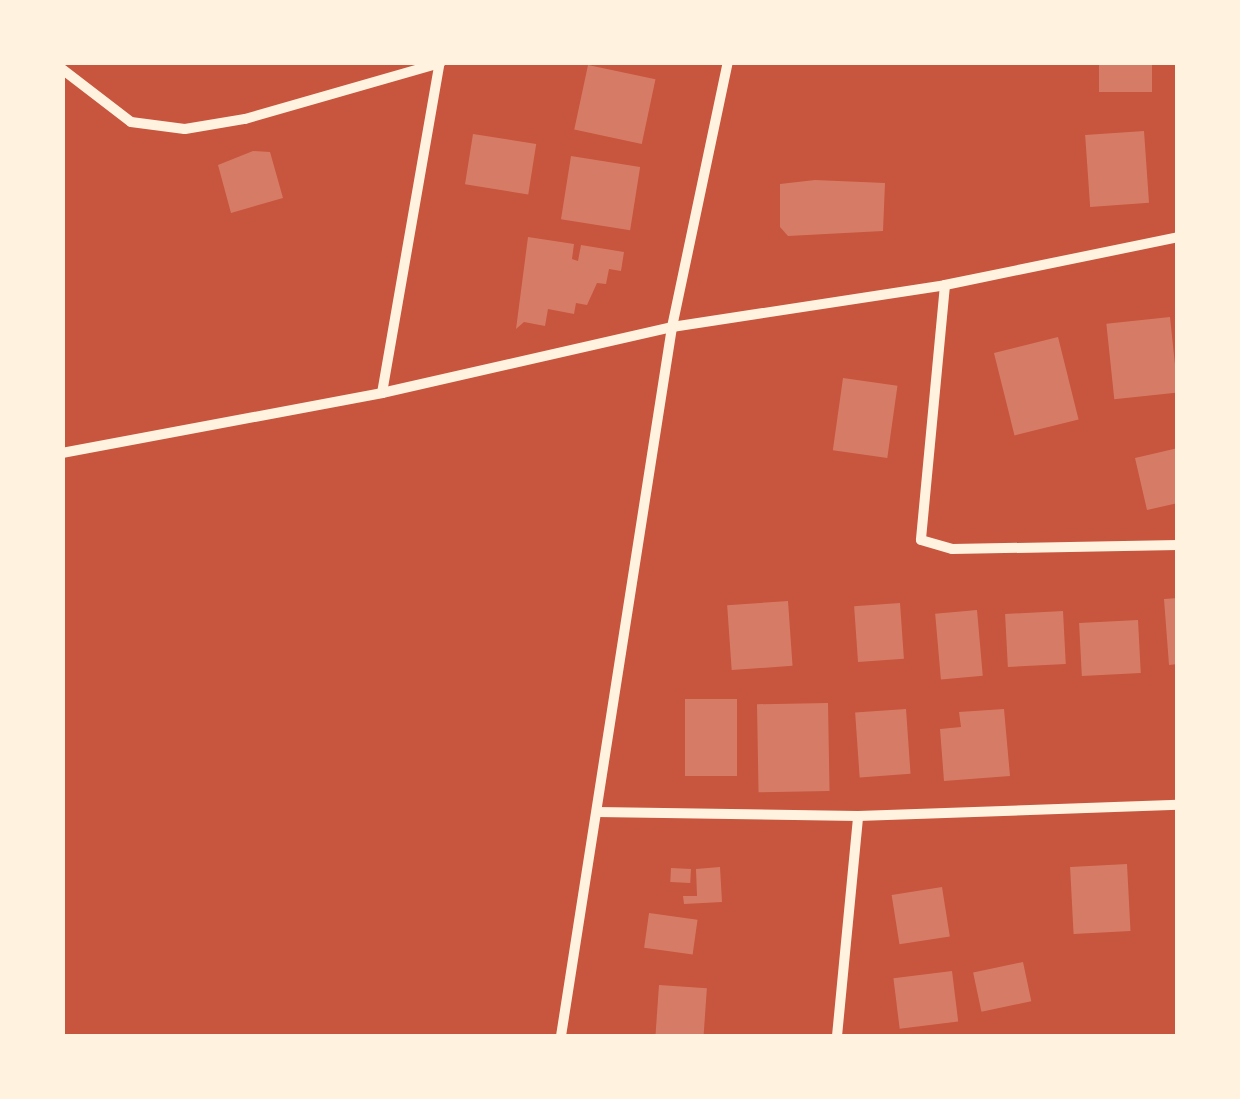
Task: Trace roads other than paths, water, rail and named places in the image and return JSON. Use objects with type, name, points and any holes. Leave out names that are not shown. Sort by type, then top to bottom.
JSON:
[{"type":"street","points":[[561,1036],[672,327],[728,62]]},
{"type":"street","points":[[62,69],[131,122],[184,128],[245,118],[440,63],[382,393]]},
{"type":"street","points":[[62,452],[382,393],[672,327],[945,286],[1178,237]]},
{"type":"street","points":[[945,286],[922,540],[952,549],[1178,545]]},
{"type":"street","points":[[597,812],[858,816],[1178,804]]},
{"type":"street","points":[[837,1036],[858,816]]}]
